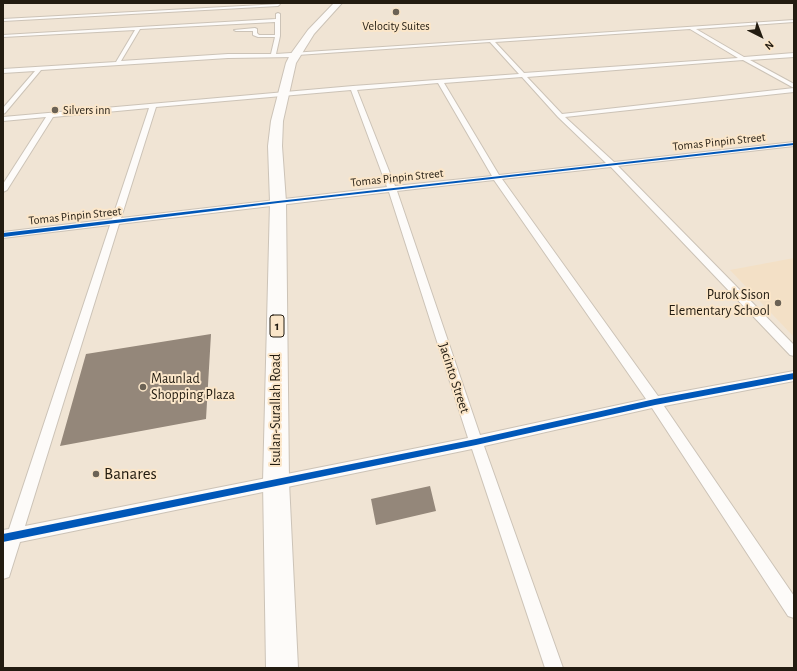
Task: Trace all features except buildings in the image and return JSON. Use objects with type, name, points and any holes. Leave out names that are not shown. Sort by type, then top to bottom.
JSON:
[{"type":"highway","name":"Isulan-Surallah Road","points":[[282,668],[276,482],[278,202],[275,146],[277,121],[282,95],[291,63],[311,32],[338,3]]},
{"type":"street","points":[[3,20],[278,4],[278,36],[273,55]]},
{"type":"street","points":[[253,5],[257,21]]},
{"type":"street","points":[[17,26],[35,12]]},
{"type":"street","points":[[5,36],[278,20]]},
{"type":"street","points":[[3,71],[296,54],[794,21]]},
{"type":"street","points":[[690,27],[742,58],[794,86]]},
{"type":"street","points":[[117,64],[138,28]]},
{"type":"street","points":[[234,30],[253,29],[255,34],[258,36],[278,36]]},
{"type":"street","points":[[3,40],[5,36],[12,31]]},
{"type":"street","points":[[491,40],[560,116],[612,164],[794,352]]},
{"type":"street","points":[[3,119],[353,88],[441,83],[794,55]]},
{"type":"street","points":[[3,112],[39,69]]},
{"type":"street","points":[[441,83],[497,178],[655,402],[794,610]]},
{"type":"street","name":"Jacinto Street","points":[[353,88],[392,189],[476,442],[554,668]]},
{"type":"street","points":[[560,116],[794,90]]},
{"type":"street","points":[[3,571],[8,537],[154,106]]},
{"type":"street","points":[[3,190],[51,115]]},
{"type":"street","name":"Tomas Pinpin Street","points":[[3,235],[278,202],[794,144]]},
{"type":"street","points":[[8,537],[476,442],[655,402],[794,376]]},
{"type":"shaded area","name":"Purok Sison Elementary School","points":[[794,258],[794,337],[730,270]]},
{"type":"cycle path","points":[[3,235],[278,202],[794,144]]},
{"type":"cycle path","points":[[3,538],[476,442],[655,402],[794,376]]},
{"type":"place","name":"Velocity Suites","points":[[396,12]]},
{"type":"place","name":"Silvers inn","points":[[55,110]]},
{"type":"place","name":"Purok Sison Elementary School","points":[[778,303]]},
{"type":"place","name":"Maunlad Shopping Plaza","points":[[143,387]]},
{"type":"place","name":"Banares","points":[[96,474]]}]
